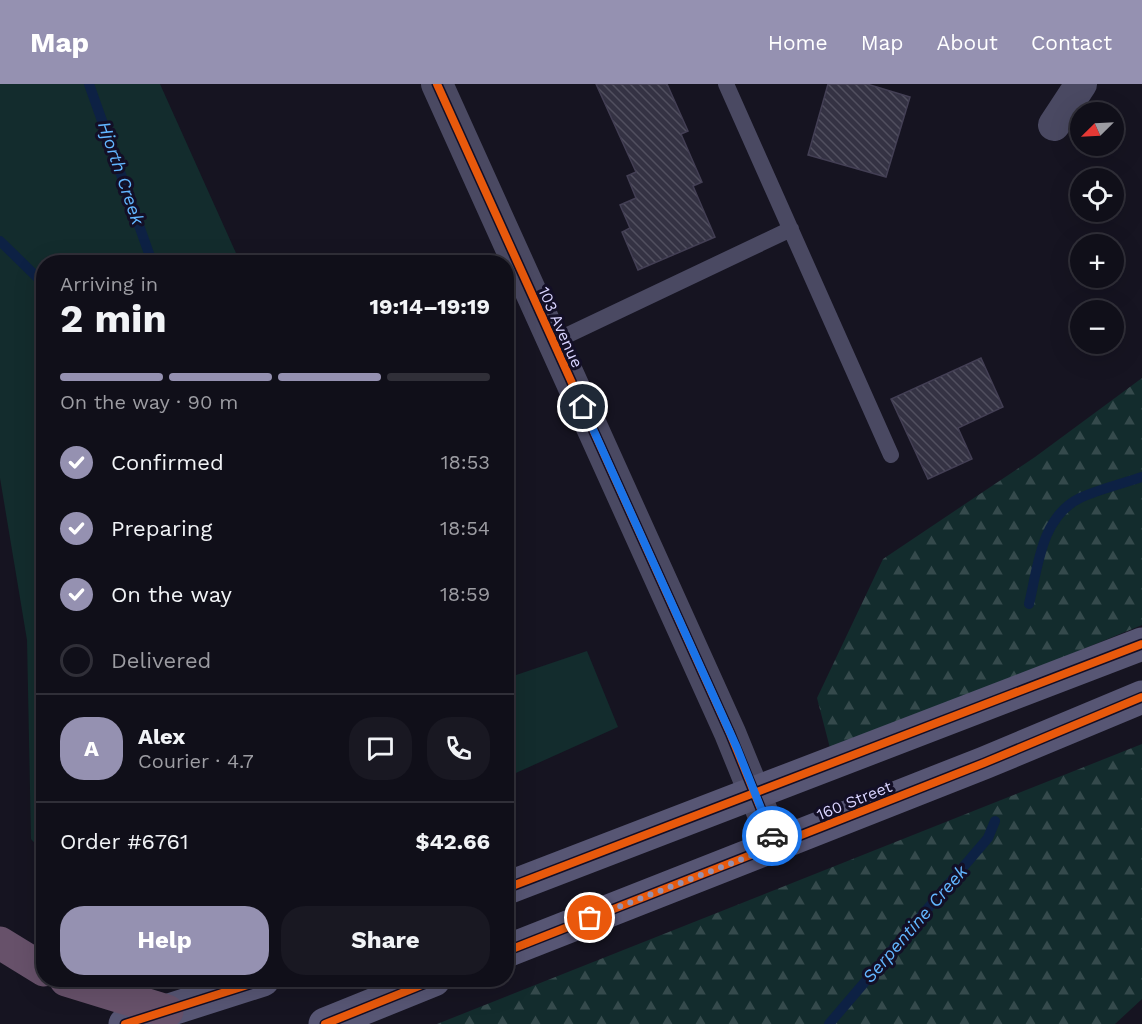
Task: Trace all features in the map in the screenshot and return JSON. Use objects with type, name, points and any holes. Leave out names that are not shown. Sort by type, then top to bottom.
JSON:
[{"type":"highway","points":[[0,943],[36,965]]},
{"type":"highway","points":[[89,987],[167,1011]]},
{"type":"main road","points":[[514,885],[1142,644]]},
{"type":"main road","name":"160 Street","points":[[514,948],[776,846],[1142,697]]},
{"type":"main road","points":[[125,1024],[241,987]]},
{"type":"main road","points":[[325,1024],[417,987]]},
{"type":"street","name":"103 Avenue","points":[[437,84],[514,255]]},
{"type":"street","points":[[1054,125],[1081,84]]},
{"type":"street","name":"103 Avenue","points":[[514,255],[755,792],[776,846]]},
{"type":"lane","points":[[726,84],[891,455]]},
{"type":"lane","points":[[553,342],[791,229]]},
{"type":"green space","points":[[0,84],[160,84],[237,255],[36,255],[36,844],[31,839],[27,640],[0,478]]},
{"type":"green space","points":[[1142,378],[1142,625],[831,752],[817,698],[883,559],[1035,457]]},
{"type":"green space","points":[[587,651],[618,727],[514,774],[514,676]]},
{"type":"green space","points":[[1142,744],[1142,999],[1115,1024],[437,1024]]},
{"type":"building","points":[[596,84],[667,84],[688,131],[681,134],[702,182],[693,186],[715,237],[638,270],[622,232],[630,228],[620,205],[636,198],[627,176],[636,172]]},
{"type":"building","points":[[828,84],[867,84],[910,97],[886,177],[808,155]]},
{"type":"building","points":[[981,358],[1003,407],[958,428],[972,459],[928,479],[891,399]]},
{"type":"waterway","name":"Hjorth Creek","points":[[89,84],[150,255]]},
{"type":"waterway","name":"Hjorth Creek","points":[[0,241],[36,276]]},
{"type":"waterway","name":"Serpentine Creek","points":[[1029,604],[1043,544],[1057,517],[1067,506],[1080,498],[1142,477]]},
{"type":"waterway","name":"Serpentine Creek","points":[[829,1024],[988,838],[995,821]]},
{"type":"cycle path","points":[[437,84],[730,733],[776,846]]},
{"type":"cycle path","points":[[514,885],[1142,644]]},
{"type":"cycle path","points":[[514,948],[984,763],[1142,697]]},
{"type":"cycle path","points":[[125,1024],[241,987]]},
{"type":"cycle path","points":[[325,1024],[417,987]]},
{"type":"way so far","points":[[590,918],[776,846],[772,836]]},
{"type":"route","points":[[583,407],[737,748],[772,836]]}]
